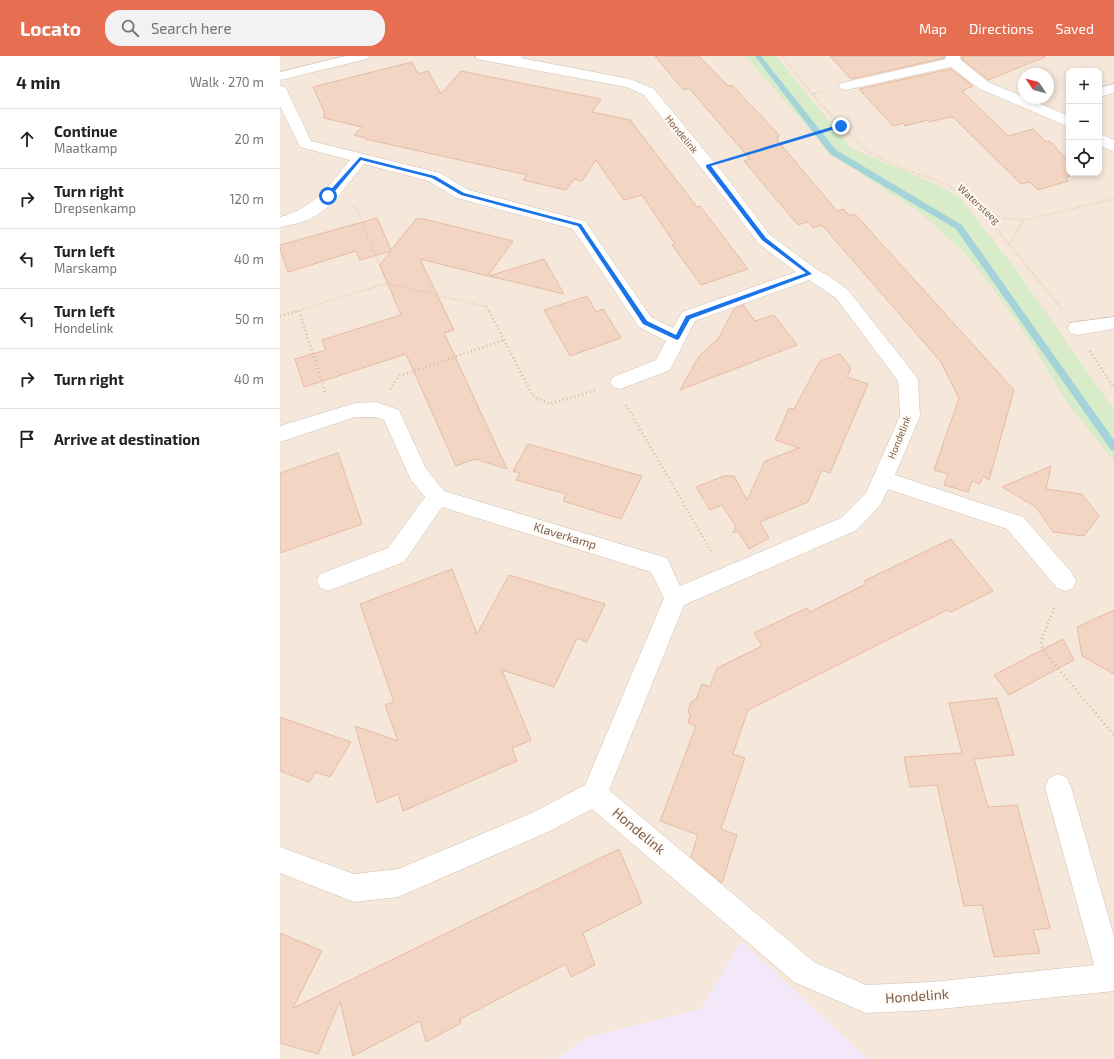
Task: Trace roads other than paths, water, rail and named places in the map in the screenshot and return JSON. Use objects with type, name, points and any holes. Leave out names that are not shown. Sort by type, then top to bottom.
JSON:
[{"type":"street","points":[[280,76],[362,56]]},
{"type":"street","name":"Hondelink","points":[[482,56],[514,59],[630,83],[649,92],[764,239],[810,274],[823,280],[842,294],[908,380],[910,416],[874,498],[849,524],[675,598]]},
{"type":"street","points":[[846,86],[953,59],[983,85],[1066,121]]},
{"type":"street","points":[[1102,91],[1114,88]]},
{"type":"street","points":[[280,90],[305,144],[434,177],[463,194],[579,225],[645,322],[677,338]]},
{"type":"street","points":[[1055,116],[1066,108]]},
{"type":"street","points":[[1102,140],[1114,147]]},
{"type":"street","points":[[280,222],[303,215],[313,210],[328,196],[360,158]]},
{"type":"street","points":[[621,390],[662,365],[688,318],[810,274]]},
{"type":"street","points":[[1077,328],[1114,323]]},
{"type":"street","points":[[280,434],[355,410],[376,409],[392,415],[418,474],[437,497],[396,555],[328,580]]},
{"type":"street","points":[[882,478],[1015,523],[1065,581]]},
{"type":"street","name":"Klaverkamp","points":[[437,497],[659,565],[675,598]]},
{"type":"street","points":[[280,860],[354,888],[398,883],[540,822],[594,794],[675,598]]},
{"type":"street","name":"Hondelink","points":[[594,794],[804,972],[866,999],[931,996],[1112,978],[1058,787]]},
{"type":"waterway","points":[[758,56],[833,152],[959,227],[1114,447]]}]
